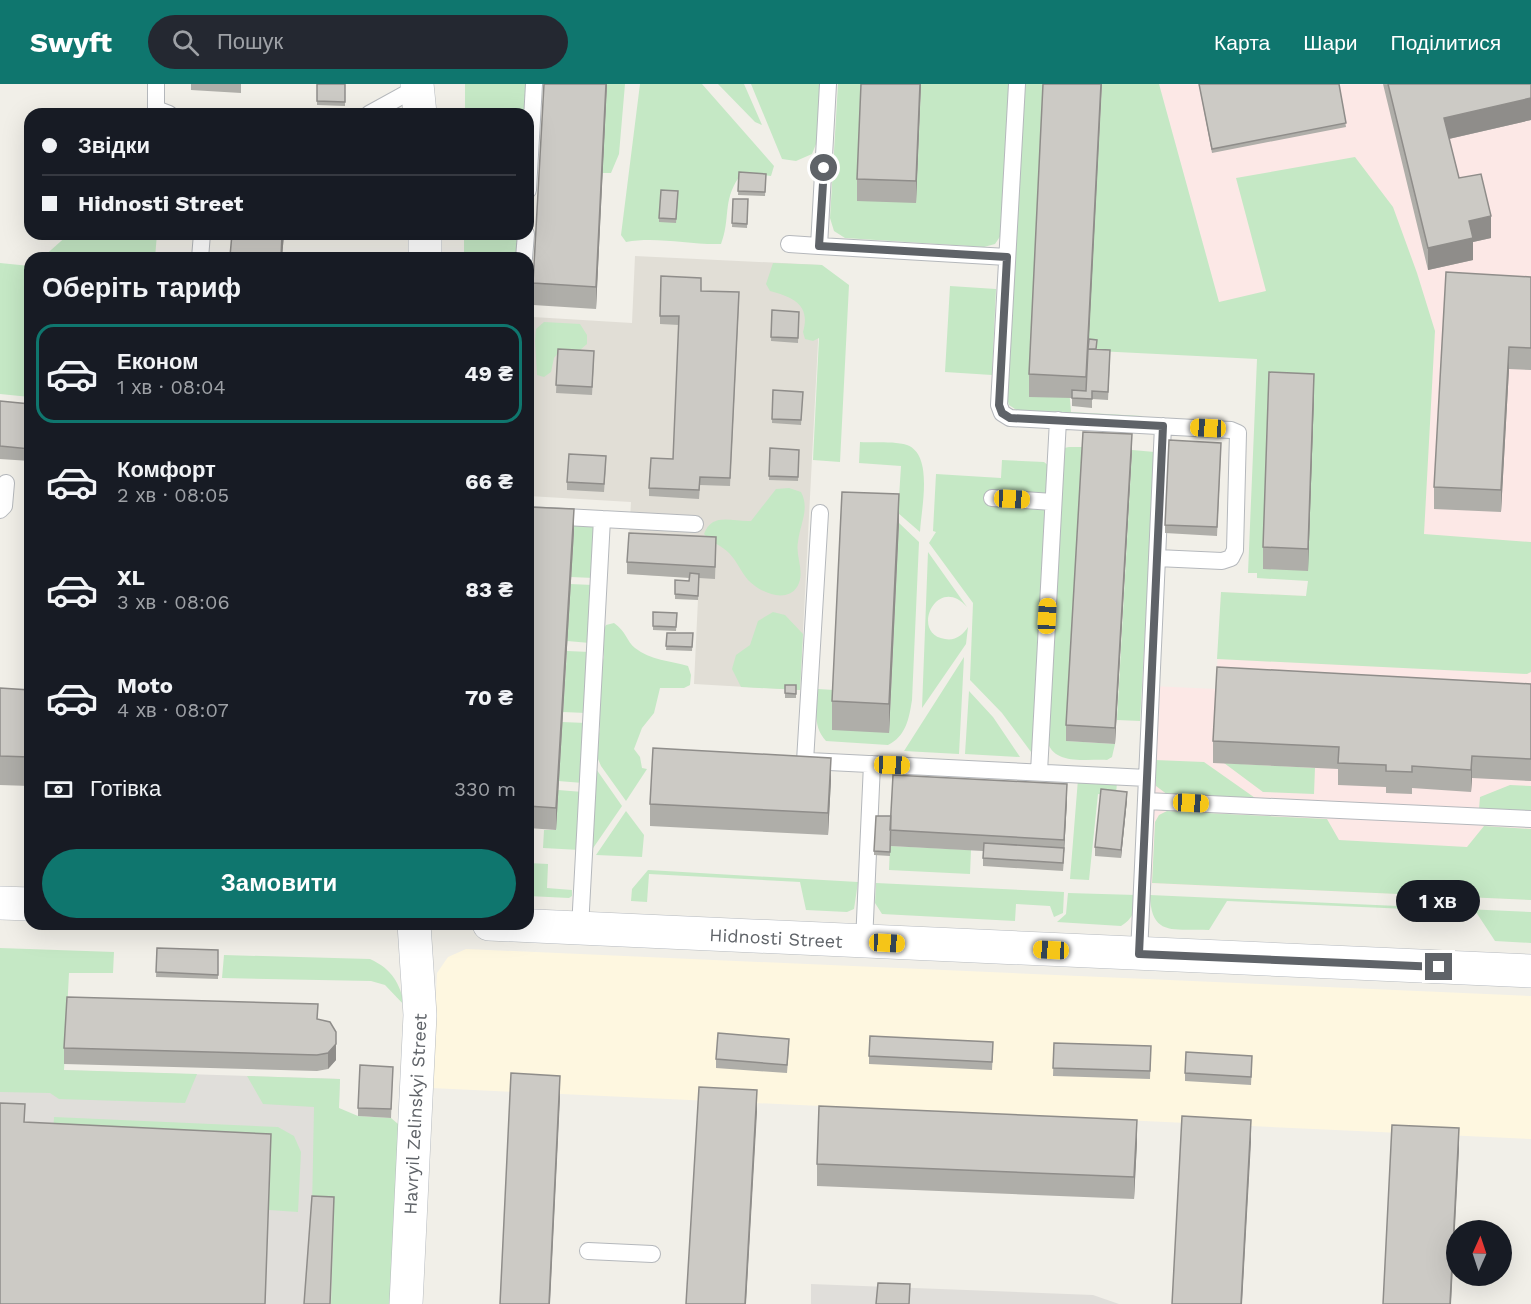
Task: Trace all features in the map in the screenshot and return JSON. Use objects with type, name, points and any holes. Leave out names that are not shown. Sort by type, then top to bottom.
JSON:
[{"type":"main road","points":[[0,903],[24,904]]},
{"type":"main road","name":"Hidnosti Street","points":[[534,926],[1531,971]]},
{"type":"main road","name":"Havryil Zelinskyi Street","points":[[406,1304],[420,1015],[414,930]]},
{"type":"lane","points":[[156,84],[156,108]]},
{"type":"lane","points":[[533,108],[534,84]]},
{"type":"lane","points":[[819,246],[828,84]]},
{"type":"lane","points":[[1017,84],[999,405],[1002,413],[1010,418],[1231,429],[1238,433],[1234,550],[1231,558],[1222,561],[1157,558]]},
{"type":"lane","points":[[384,108],[418,95]]},
{"type":"lane","points":[[789,244],[1007,257]]},
{"type":"lane","points":[[1039,772],[1058,420]]},
{"type":"lane","points":[[1139,954],[1163,426]]},
{"type":"lane","points":[[0,510],[4,506],[6,483]]},
{"type":"lane","points":[[992,498],[1053,501]]},
{"type":"lane","points":[[820,513],[799,761],[1147,778]]},
{"type":"lane","points":[[534,515],[694,524]]},
{"type":"lane","points":[[580,928],[602,519]]},
{"type":"lane","points":[[864,942],[872,764]]},
{"type":"lane","points":[[1146,801],[1531,819]]},
{"type":"lane","points":[[588,1251],[652,1254]]},
{"type":"shaded area","points":[[1159,84],[1531,84],[1531,900],[1142,883],[1151,686],[1216,689],[1221,592],[1307,596],[1359,335],[1226,328]]},
{"type":"shaded area","points":[[635,256],[822,265],[800,690],[694,684],[699,578],[627,574],[631,502],[534,496],[534,317],[632,323]]},
{"type":"shaded area","points":[[466,949],[1531,996],[1531,1139],[431,1088],[437,973],[448,957]]},
{"type":"shaded area","points":[[0,1068],[340,1079],[331,1304],[0,1304]]},
{"type":"shaded area","points":[[811,1284],[1093,1295],[1119,1304],[811,1304]]},
{"type":"green space","points":[[465,84],[527,84],[525,108],[465,108]]},
{"type":"green space","points":[[607,84],[625,84],[619,154],[611,173],[602,173]]},
{"type":"green space","points":[[640,84],[702,84],[774,166],[771,176],[756,174],[739,177],[730,194],[721,244],[661,240],[626,242],[621,235]]},
{"type":"green space","points":[[718,84],[744,84],[762,125],[755,122]]},
{"type":"green space","points":[[751,84],[820,84],[820,134],[812,154],[796,161],[782,159]]},
{"type":"green space","points":[[838,84],[862,84],[916,203],[921,84],[1010,84],[1001,235],[995,244],[984,247],[845,238],[834,231],[830,218]]},
{"type":"green space","points":[[1023,84],[1044,84],[1071,412],[1142,416],[1143,418],[1018,411],[1009,405],[1006,395]]},
{"type":"green space","points":[[1102,84],[1159,84],[1219,302],[1266,291],[1236,178],[1355,157],[1393,207],[1435,331],[1424,534],[1531,542],[1531,672],[1527,674],[1217,659],[1221,592],[1306,596],[1308,581],[1257,578],[1257,573],[1248,573],[1257,359],[1097,351],[1096,344],[1088,343]]},
{"type":"green space","points":[[62,240],[156,240],[156,252],[49,252]]},
{"type":"green space","points":[[464,240],[519,240],[518,252],[464,252]]},
{"type":"green space","points":[[0,263],[24,265],[24,396],[0,394]]},
{"type":"green space","points":[[773,263],[822,265],[849,285],[840,462],[813,460],[819,338],[813,341],[805,339],[802,309],[793,299],[770,291],[766,284]]},
{"type":"green space","points":[[950,286],[996,289],[992,375],[945,372]]},
{"type":"green space","points":[[544,322],[580,324],[587,335],[587,344],[580,350],[558,353],[554,358],[551,372],[544,377],[537,375],[535,341],[536,329]]},
{"type":"green space","points":[[860,442],[907,445],[921,460],[924,484],[920,532],[898,513],[901,466],[859,463]]},
{"type":"green space","points":[[1083,447],[1067,741],[1115,744],[1112,757],[1107,760],[1064,758],[1057,755],[1048,743],[1064,448]]},
{"type":"green space","points":[[1132,450],[1155,452],[1140,721],[1117,720]]},
{"type":"green space","points":[[1002,460],[1044,462],[1049,466],[1034,756],[1002,713],[970,680],[973,603],[929,543],[936,532],[933,531],[936,474],[1001,478]]},
{"type":"green space","points":[[789,488],[801,492],[805,504],[797,547],[801,576],[800,582],[792,592],[780,595],[759,589],[746,577],[729,553],[704,534],[708,527],[717,520],[751,521],[776,489]]},
{"type":"green space","points":[[574,523],[595,527],[594,578],[571,577]]},
{"type":"green space","points":[[899,523],[919,542],[912,700],[908,720],[899,737],[888,745],[826,741],[817,723],[818,689],[834,690],[889,732]]},
{"type":"green space","points":[[928,552],[967,607],[956,598],[946,597],[937,601],[931,608],[928,618],[929,627],[934,635],[952,639],[964,633],[968,627],[966,644],[922,708]]},
{"type":"green space","points":[[570,584],[593,585],[590,643],[567,641]]},
{"type":"green space","points":[[773,612],[785,615],[803,634],[800,690],[741,687],[732,669],[736,655],[750,645],[758,621]]},
{"type":"green space","points":[[614,623],[621,629],[632,646],[654,658],[688,666],[691,675],[690,685],[684,688],[660,688],[654,713],[642,728],[634,749],[640,757],[642,768],[647,769],[626,801],[601,766],[595,752],[600,729],[597,714],[599,675],[604,657],[602,633],[606,625]]},
{"type":"green space","points":[[567,651],[590,652],[586,713],[563,712]]},
{"type":"green space","points":[[964,657],[959,754],[904,751]]},
{"type":"green space","points":[[969,691],[993,717],[1020,757],[965,754]]},
{"type":"green space","points":[[562,722],[586,723],[583,783],[558,781]]},
{"type":"green space","points":[[1155,760],[1204,762],[1258,800],[1168,795],[1156,786]]},
{"type":"green space","points":[[1224,763],[1315,768],[1314,794],[1263,792]]},
{"type":"green space","points":[[594,766],[622,806],[589,854]]},
{"type":"green space","points":[[1078,779],[1117,781],[1116,796],[1098,794],[1089,880],[1070,879]]},
{"type":"green space","points":[[1510,785],[1531,786],[1531,811],[1479,809],[1480,797]]},
{"type":"green space","points":[[558,790],[583,792],[580,850],[543,848],[544,830],[556,830]]},
{"type":"green space","points":[[626,811],[644,835],[642,857],[596,855]]},
{"type":"green space","points":[[1167,811],[1327,819],[1339,840],[1467,847],[1484,826],[1531,829],[1531,900],[1152,883],[1155,822],[1159,815]]},
{"type":"green space","points":[[890,846],[971,850],[970,874],[889,870]]},
{"type":"green space","points":[[534,863],[548,864],[547,888],[572,890],[572,896],[569,898],[534,896]]},
{"type":"green space","points":[[648,870],[858,882],[854,909],[847,912],[806,910],[800,882],[649,874],[647,902],[631,901],[632,889]]},
{"type":"green space","points":[[876,883],[1064,892],[1063,913],[1054,917],[1050,906],[1016,904],[1015,921],[882,914],[875,903]]},
{"type":"green space","points":[[1068,893],[1136,895],[1131,917],[1121,926],[1057,922],[1066,914]]},
{"type":"green space","points":[[1150,895],[1531,912],[1531,943],[1495,941],[1476,912],[1227,901],[1209,930],[1167,928],[1155,918],[1151,909]]},
{"type":"green space","points":[[0,948],[114,952],[113,973],[69,973],[64,1070],[197,1074],[185,1103],[59,1099],[50,1093],[0,1092]]},
{"type":"green space","points":[[224,955],[370,959],[390,972],[400,990],[405,1006],[385,985],[371,981],[222,978]]},
{"type":"green space","points":[[247,1076],[340,1079],[339,1108],[358,1116],[391,1118],[404,1129],[394,1304],[331,1304],[334,1209],[312,1208],[314,1107],[263,1104]]},
{"type":"green space","points":[[54,1117],[278,1127],[294,1136],[301,1152],[298,1212],[269,1210],[53,1136]]},
{"type":"building","points":[[317,84],[345,84],[345,102],[317,101]]},
{"type":"building","points":[[544,84],[606,84],[596,287],[534,283]]},
{"type":"building","points":[[861,84],[920,84],[916,181],[857,179]]},
{"type":"building","points":[[1043,84],[1101,84],[1086,377],[1029,374]]},
{"type":"building","points":[[1199,84],[1339,84],[1346,123],[1212,149]]},
{"type":"building","points":[[1388,84],[1531,84],[1531,98],[1444,118],[1459,178],[1481,174],[1491,216],[1469,221],[1473,238],[1428,248]]},
{"type":"building","points":[[739,172],[766,174],[765,192],[738,191]]},
{"type":"building","points":[[661,190],[678,191],[676,219],[659,218]]},
{"type":"building","points":[[733,199],[748,199],[747,224],[732,223]]},
{"type":"building","points":[[231,240],[282,240],[281,252],[230,252]]},
{"type":"building","points":[[1446,272],[1531,277],[1531,348],[1509,347],[1501,490],[1434,487]]},
{"type":"building","points":[[661,276],[701,278],[701,291],[739,292],[730,478],[700,477],[699,490],[649,488],[651,458],[673,459],[679,316],[660,316]]},
{"type":"building","points":[[772,310],[799,312],[798,338],[771,337]]},
{"type":"building","points":[[1089,339],[1097,340],[1096,349],[1088,349]]},
{"type":"building","points":[[558,349],[594,351],[592,387],[556,385]]},
{"type":"building","points":[[1088,349],[1110,350],[1108,392],[1092,391],[1092,399],[1072,398],[1072,390],[1086,391]]},
{"type":"building","points":[[1269,372],[1314,374],[1308,549],[1263,547]]},
{"type":"building","points":[[773,390],[803,392],[801,420],[772,419]]},
{"type":"building","points":[[0,401],[24,403],[24,448],[0,446]]},
{"type":"building","points":[[1083,432],[1132,434],[1115,728],[1066,725]]},
{"type":"building","points":[[1169,440],[1221,443],[1217,527],[1165,525]]},
{"type":"building","points":[[770,448],[799,450],[798,477],[769,476]]},
{"type":"building","points":[[569,454],[606,456],[604,484],[567,482]]},
{"type":"building","points":[[842,492],[899,494],[889,704],[832,701]]},
{"type":"building","points":[[534,507],[574,509],[556,808],[534,806]]},
{"type":"building","points":[[629,533],[716,537],[715,567],[627,562]]},
{"type":"building","points":[[690,573],[699,574],[698,596],[675,594],[675,580],[689,581]]},
{"type":"building","points":[[653,612],[677,613],[676,627],[653,626]]},
{"type":"building","points":[[667,633],[693,633],[692,647],[666,646]]},
{"type":"building","points":[[1217,667],[1531,684],[1531,759],[1472,756],[1471,770],[1412,766],[1412,772],[1386,771],[1386,765],[1338,763],[1339,747],[1213,741]]},
{"type":"building","points":[[785,685],[796,685],[796,694],[785,693]]},
{"type":"building","points":[[0,688],[24,690],[24,757],[0,756]]},
{"type":"building","points":[[653,748],[831,758],[828,813],[650,804]]},
{"type":"building","points":[[893,775],[1067,784],[1064,840],[890,830]]},
{"type":"building","points":[[1101,789],[1127,792],[1121,850],[1095,847]]},
{"type":"building","points":[[876,816],[891,816],[890,852],[874,851]]},
{"type":"building","points":[[984,843],[1064,848],[1063,863],[983,858]]},
{"type":"building","points":[[157,948],[218,950],[218,975],[156,972]]},
{"type":"building","points":[[67,997],[318,1004],[317,1019],[330,1022],[336,1032],[336,1044],[328,1053],[317,1055],[64,1048]]},
{"type":"building","points":[[718,1033],[789,1039],[787,1065],[716,1059]]},
{"type":"building","points":[[870,1036],[993,1042],[992,1062],[869,1056]]},
{"type":"building","points":[[1054,1043],[1151,1046],[1150,1071],[1053,1068]]},
{"type":"building","points":[[1186,1052],[1252,1056],[1251,1077],[1185,1073]]},
{"type":"building","points":[[360,1065],[393,1067],[391,1109],[358,1108]]},
{"type":"building","points":[[511,1073],[560,1076],[549,1304],[500,1304]]},
{"type":"building","points":[[699,1087],[757,1090],[745,1304],[686,1304]]},
{"type":"building","points":[[0,1103],[25,1104],[24,1122],[271,1134],[265,1304],[0,1304]]},
{"type":"building","points":[[819,1106],[1137,1120],[1134,1177],[817,1164]]},
{"type":"building","points":[[1182,1116],[1251,1120],[1241,1304],[1172,1304]]},
{"type":"building","points":[[1392,1125],[1459,1128],[1454,1220],[1446,1220],[1446,1286],[1451,1286],[1450,1304],[1383,1304]]},
{"type":"building","points":[[312,1196],[334,1197],[330,1304],[304,1304]]},
{"type":"building","points":[[878,1283],[910,1284],[909,1304],[876,1304]]},
{"type":"route","points":[[824,168],[819,246],[1007,257],[999,405],[1002,413],[1010,418],[1163,426],[1139,954],[1439,967]]}]
